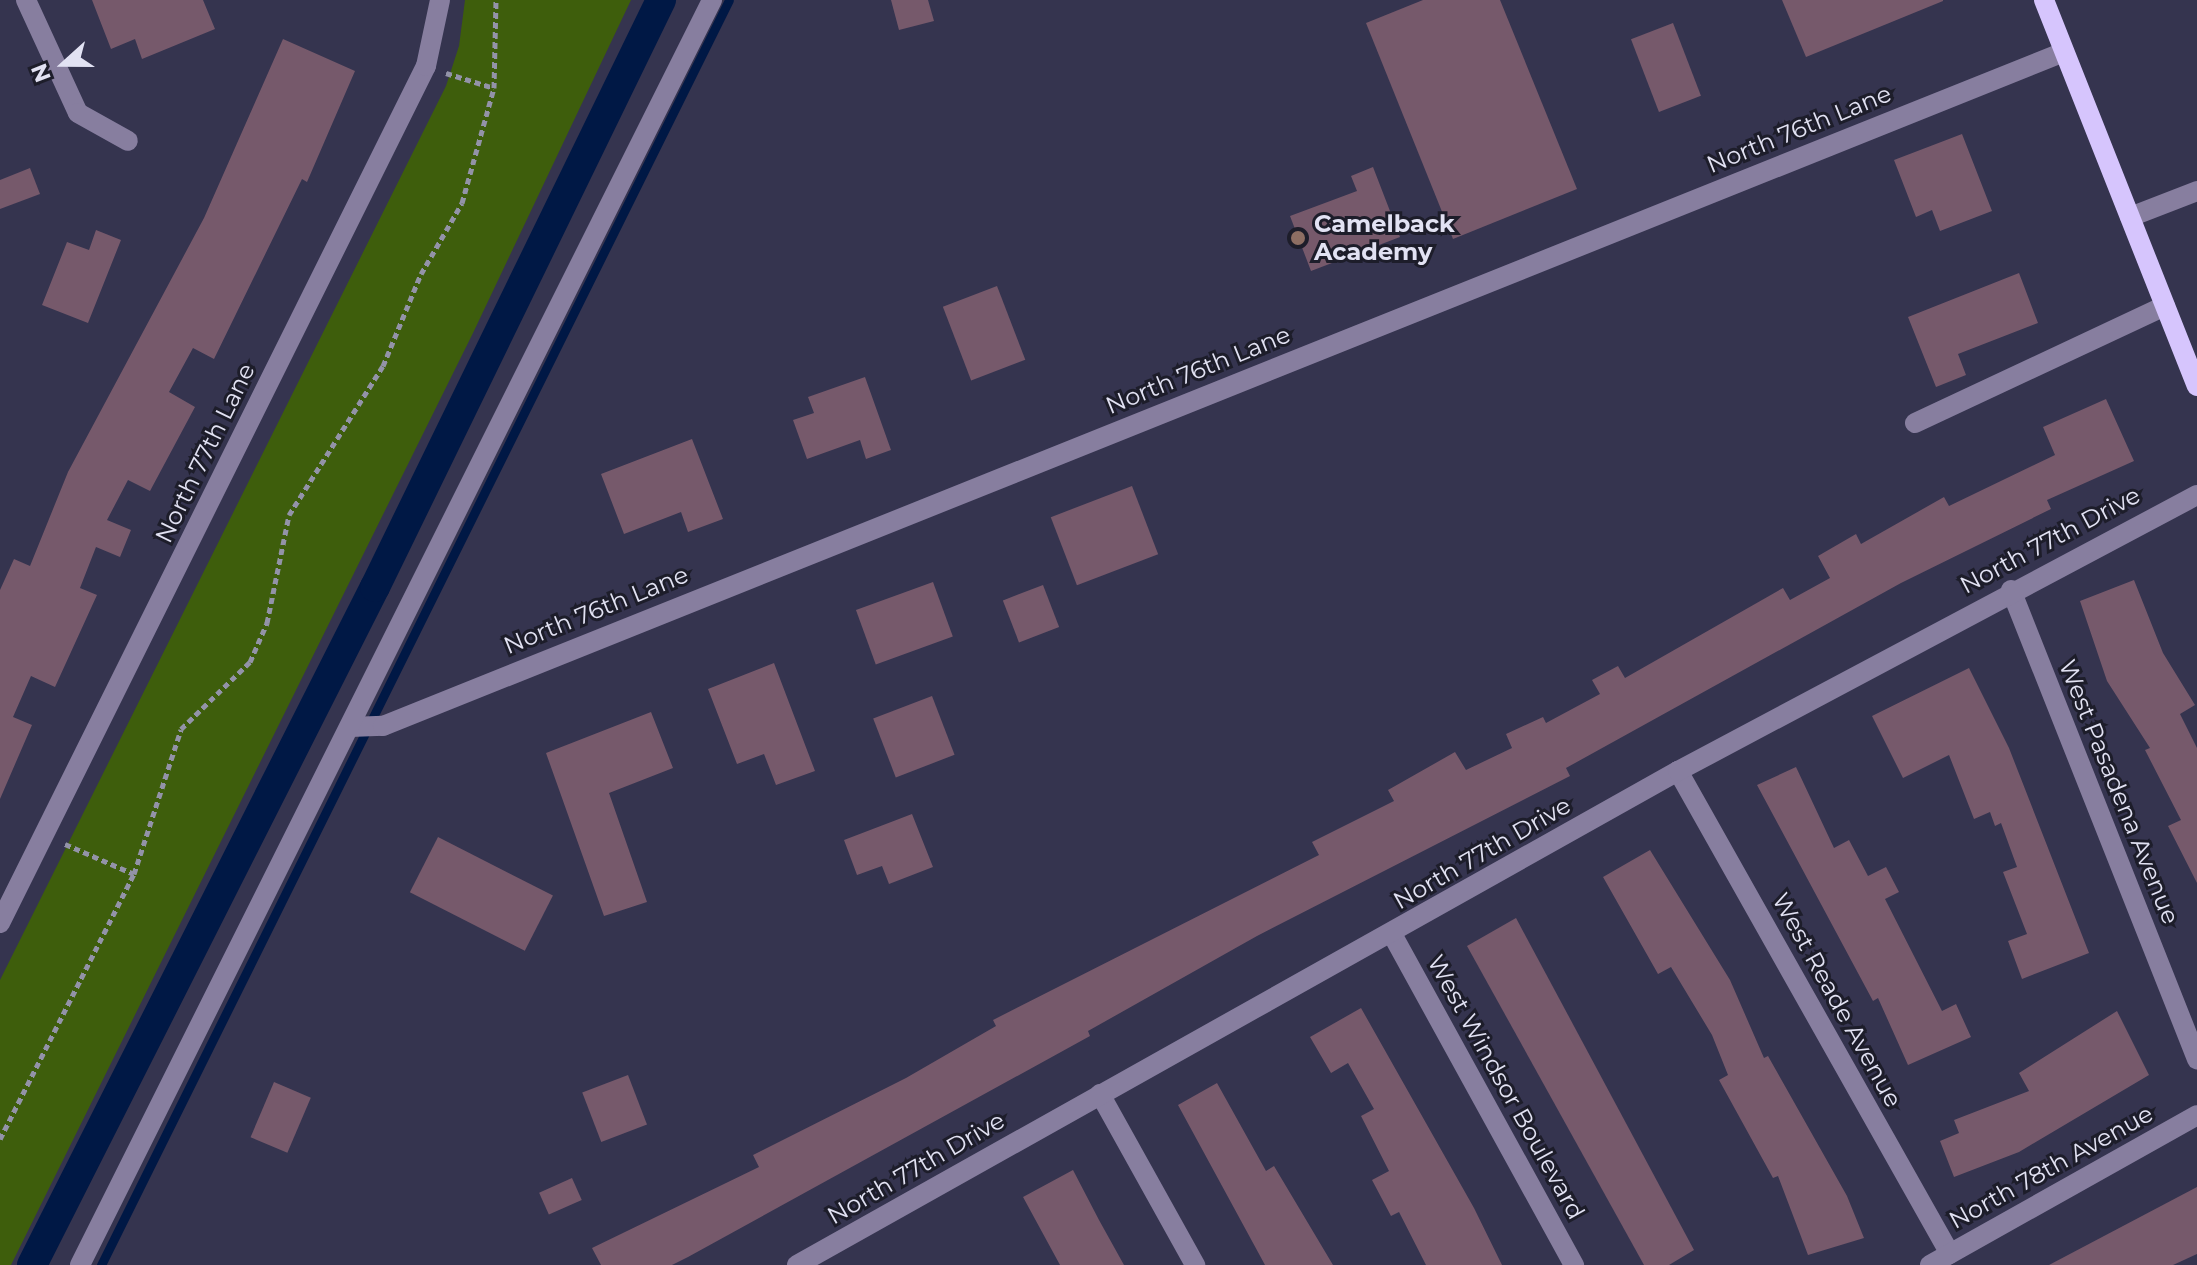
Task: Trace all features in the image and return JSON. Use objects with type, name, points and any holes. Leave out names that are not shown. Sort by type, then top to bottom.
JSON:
[{"type":"main road","points":[[2044,0],[2197,386]]},
{"type":"street","points":[[26,0],[78,113],[128,141]]},
{"type":"street","name":"North 77th Lane","points":[[1,919],[426,66],[440,0]]},
{"type":"street","points":[[80,1265],[355,726],[712,0]]},
{"type":"street","name":"North 76th Lane","points":[[355,726],[383,726],[2064,52]]},
{"type":"street","points":[[2130,217],[2197,191]]},
{"type":"street","points":[[1915,423],[2165,306]]},
{"type":"street","name":"North 77th Drive","points":[[809,1262],[1100,1094],[1392,934],[1678,771],[2011,590],[2197,495]]},
{"type":"street","name":"West Pasadena Avenue","points":[[2011,590],[2197,1059]]},
{"type":"street","name":"West Reade Avenue","points":[[1678,771],[1950,1254]]},
{"type":"street","name":"West Windsor Boulevard","points":[[1392,934],[1574,1265]]},
{"type":"street","points":[[1100,1094],[1195,1265]]},
{"type":"street","name":"North 78th Avenue","points":[[1930,1265],[2197,1115]]},
{"type":"path","points":[[0,1139],[134,874],[181,729],[250,662],[267,623],[289,515],[383,366],[421,274],[462,203],[494,88],[496,0]]},
{"type":"path","points":[[426,66],[494,88]]},
{"type":"path","points":[[45,835],[134,874]]},
{"type":"green space","points":[[465,0],[631,0],[473,333],[11,1265],[0,1265],[0,980],[446,86],[459,46]]},
{"type":"building","points":[[92,0],[203,0],[215,29],[142,59],[135,39],[111,49]]},
{"type":"building","points":[[891,0],[928,0],[934,21],[899,30]]},
{"type":"building","points":[[1423,0],[1500,0],[1577,189],[1453,239],[1366,23]]},
{"type":"building","points":[[1782,0],[1943,0],[1943,1],[1806,57]]},
{"type":"building","points":[[1673,23],[1701,96],[1659,112],[1631,39]]},
{"type":"building","points":[[283,39],[355,71],[307,182],[302,179],[214,359],[193,348],[169,392],[195,407],[150,491],[128,480],[107,520],[131,530],[120,557],[96,547],[80,588],[97,595],[55,687],[31,676],[13,717],[32,725],[0,799],[0,590],[14,559],[30,566],[68,472],[204,218]]},
{"type":"building","points":[[1962,134],[1992,211],[1940,231],[1932,210],[1916,217],[1894,160]]},
{"type":"building","points":[[1373,167],[1400,237],[1311,271],[1290,216],[1357,191],[1351,176]]},
{"type":"building","points":[[30,168],[40,194],[0,209],[0,180]]},
{"type":"building","points":[[96,230],[121,240],[88,323],[42,305],[67,242],[89,250]]},
{"type":"building","points":[[2019,273],[2038,323],[1958,354],[1966,375],[1936,387],[1908,317]]},
{"type":"building","points":[[997,286],[1025,360],[971,381],[943,307]]},
{"type":"building","points":[[865,377],[891,450],[866,459],[860,440],[807,459],[793,420],[814,413],[808,397]]},
{"type":"building","points":[[2106,399],[2134,461],[2047,500],[2051,509],[1901,583],[1566,768],[1570,776],[1257,936],[1088,1031],[1090,1036],[688,1257],[672,1265],[601,1265],[592,1248],[759,1167],[753,1155],[906,1078],[996,1026],[993,1020],[1319,855],[1312,842],[1394,801],[1388,790],[1455,752],[1466,770],[1512,748],[1506,734],[1543,717],[1546,723],[1600,694],[1592,680],[1618,666],[1625,678],[1783,588],[1790,600],[1830,578],[1818,556],[1856,534],[1861,544],[1944,497],[1949,506],[2055,455],[2043,427]]},
{"type":"building","points":[[692,439],[723,519],[688,532],[681,512],[624,534],[601,474]]},
{"type":"building","points":[[1132,486],[1158,554],[1077,585],[1051,517]]},
{"type":"building","points":[[2134,580],[2163,653],[2195,705],[2180,714],[2197,748],[2197,883],[2168,826],[2181,820],[2145,750],[2150,748],[2107,681],[2080,601]]},
{"type":"building","points":[[933,582],[953,637],[876,665],[856,610]]},
{"type":"building","points":[[1043,585],[1059,627],[1019,642],[1003,600]]},
{"type":"building","points":[[774,663],[815,771],[776,785],[764,754],[737,764],[708,689]]},
{"type":"building","points":[[1969,668],[2009,748],[2089,953],[2022,979],[2008,941],[2027,934],[2003,872],[2017,867],[2001,823],[1995,826],[1990,812],[1974,819],[1949,755],[1903,778],[1872,716]]},
{"type":"building","points":[[932,696],[955,755],[896,777],[873,719]]},
{"type":"building","points":[[651,712],[673,768],[609,793],[647,902],[604,916],[546,753]]},
{"type":"building","points":[[1796,767],[1834,848],[1849,840],[1868,876],[1886,867],[1899,892],[1885,899],[1942,1011],[1956,1004],[1971,1037],[1908,1065],[1878,998],[1873,1001],[1757,785]]},
{"type":"building","points":[[912,814],[933,867],[889,884],[882,866],[857,875],[844,840]]},
{"type":"building","points":[[438,837],[553,896],[525,951],[410,892]]},
{"type":"building","points":[[1650,850],[1730,980],[1764,1058],[1768,1056],[1847,1196],[1864,1238],[1808,1255],[1778,1176],[1773,1178],[1719,1080],[1728,1075],[1712,1035],[1671,967],[1658,974],[1603,877]]},
{"type":"building","points":[[1516,918],[1694,1250],[1669,1265],[1644,1265],[1467,946]]},
{"type":"building","points":[[1361,1008],[1474,1208],[1502,1265],[1426,1265],[1399,1212],[1391,1216],[1372,1180],[1389,1171],[1361,1116],[1374,1109],[1348,1063],[1331,1073],[1310,1037]]},
{"type":"building","points":[[2117,1011],[2149,1075],[2019,1152],[1954,1177],[1940,1141],[1959,1133],[1954,1120],[2029,1091],[2019,1073]]},
{"type":"building","points":[[628,1075],[647,1124],[601,1142],[582,1093]]},
{"type":"building","points":[[274,1082],[311,1098],[287,1153],[251,1137]]},
{"type":"building","points":[[1217,1083],[1266,1171],[1274,1166],[1333,1265],[1265,1265],[1178,1105]]},
{"type":"building","points":[[1073,1170],[1124,1265],[1060,1265],[1023,1197]]},
{"type":"building","points":[[572,1178],[582,1200],[549,1215],[539,1193]]},
{"type":"building","points":[[2197,1187],[2197,1254],[2173,1265],[2049,1265]]},
{"type":"waterway","points":[[32,1265],[375,587],[661,0]]},
{"type":"waterway","points":[[101,1265],[729,0]]},
{"type":"place","name":"Camelback Academy","points":[[1298,238]]}]
